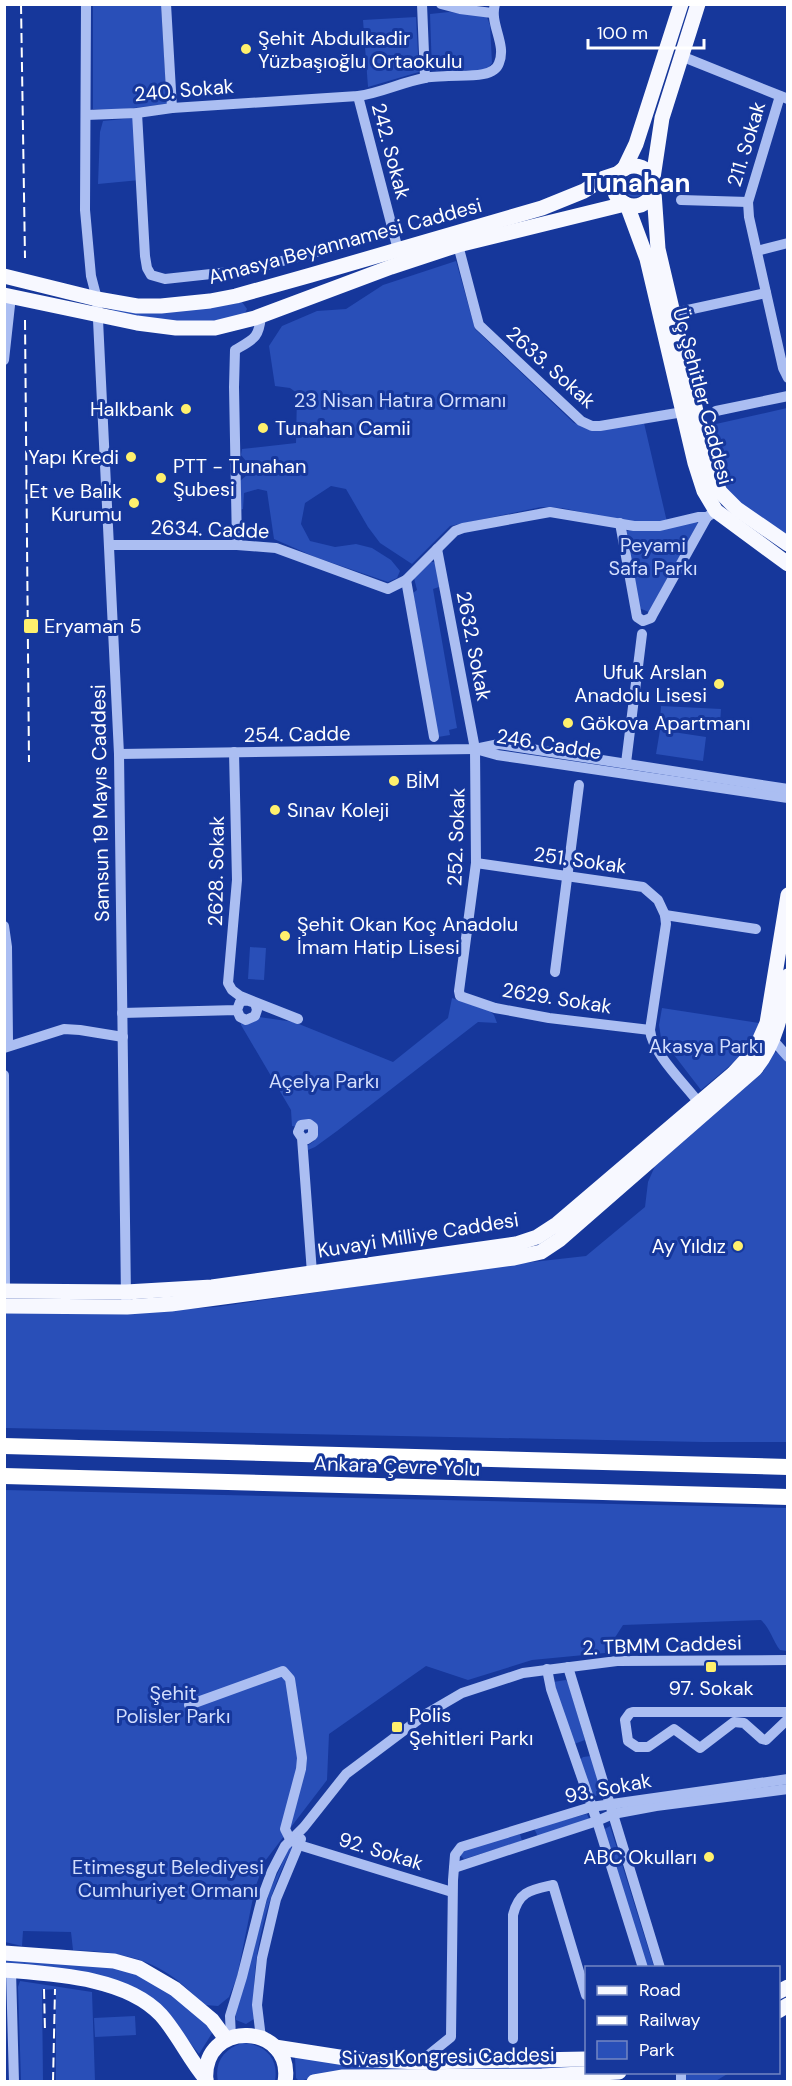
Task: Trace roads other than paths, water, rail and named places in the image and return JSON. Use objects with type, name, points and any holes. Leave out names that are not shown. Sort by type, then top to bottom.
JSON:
[{"type":"highway","name":"Ankara Çevre Yolu","points":[[4,1446],[788,1467]]},
{"type":"highway","name":"Ankara Çevre Yolu","points":[[4,1476],[788,1497]]},
{"type":"main road","points":[[622,171],[637,166],[649,172],[653,185],[646,202],[633,206],[626,204],[617,197],[616,179],[636,144],[681,4]]},
{"type":"main road","name":"Üç Şehitler Caddesi","points":[[698,4],[662,118],[653,185],[658,249],[710,467],[720,492],[737,509],[788,544]]},
{"type":"main road","name":"Amasya Beyannamesi Caddesi","points":[[4,276],[97,299],[137,306],[210,301],[255,291],[542,208],[584,191],[604,178],[622,171]]},
{"type":"main road","name":"Amasya Beyannamesi Caddesi","points":[[8,295],[137,323],[194,329],[215,328],[260,316],[390,267],[458,245],[626,204]]},
{"type":"main road","name":"Üç Şehitler Caddesi","points":[[626,204],[647,260],[683,412],[712,514],[788,564]]},
{"type":"main road","points":[[255,291],[267,299],[260,316]]},
{"type":"main road","name":"Kuvayi Milliye Caddesi","points":[[4,1306],[126,1300],[206,1301],[525,1256],[541,1251],[559,1240],[618,1180],[746,1062],[755,1050],[764,1030],[788,895]]},
{"type":"main road","name":"Kuvayi Milliye Caddesi","points":[[5,1291],[126,1300],[436,1256],[530,1240],[557,1224],[618,1180],[760,1063],[777,1030],[787,978]]},
{"type":"main road","points":[[4,1953],[114,1961],[140,1968],[175,1989],[212,2020],[229,2038]]},
{"type":"main road","points":[[8,1970],[89,1981],[135,1995],[160,2015],[206,2080]]},
{"type":"main road","points":[[206,2080],[206,2067],[217,2046],[229,2038],[247,2034],[261,2038],[275,2047],[284,2066],[285,2082]]},
{"type":"main road","name":"Sivas Kongresi Caddesi","points":[[275,2047],[352,2059],[419,2062],[585,2059]]},
{"type":"main road","name":"Sivas Kongresi Caddesi","points":[[314,2082],[343,2077],[593,2074]]},
{"type":"street","name":"Samsun 19 Mayıs Caddesi","points":[[86,4],[85,210],[91,276],[97,299],[119,754],[126,1300]]},
{"type":"street","points":[[166,4],[172,108]]},
{"type":"street","points":[[422,4],[425,78]]},
{"type":"street","points":[[441,4],[460,9],[493,9]]},
{"type":"street","name":"240. Sokak","points":[[87,115],[358,96],[384,91],[425,78],[488,73],[498,68],[502,51],[493,9]]},
{"type":"street","points":[[681,56],[784,97]]},
{"type":"street","name":"242. Sokak","points":[[358,96],[398,250]]},
{"type":"street","name":"211. Sokak","points":[[784,97],[748,202],[749,217],[766,293],[788,378]]},
{"type":"street","points":[[137,113],[145,256],[151,275],[165,279],[248,270],[393,232]]},
{"type":"street","points":[[681,200],[748,202]]},
{"type":"street","points":[[757,251],[788,243]]},
{"type":"street","name":"2633. Sokak","points":[[458,245],[479,326],[580,421],[592,426],[600,426],[683,412]]},
{"type":"street","points":[[248,270],[255,291]]},
{"type":"street","points":[[674,313],[766,293]]},
{"type":"street","points":[[4,360],[8,295]]},
{"type":"street","points":[[237,545],[234,387],[236,350],[254,339],[260,329],[260,316]]},
{"type":"street","points":[[716,411],[788,396]]},
{"type":"street","points":[[434,737],[406,580],[459,529],[538,513],[563,513],[634,526],[660,526],[712,514]]},
{"type":"street","points":[[620,523],[637,617],[643,621],[654,614],[712,514]]},
{"type":"street","name":"2634. Cadde","points":[[110,545],[237,545],[276,548],[386,589],[406,580]]},
{"type":"street","name":"2632. Sokak","points":[[437,549],[475,749]]},
{"type":"street","points":[[626,763],[642,634]]},
{"type":"street","name":"246. Cadde","points":[[475,749],[499,744],[788,789]]},
{"type":"street","name":"254. Cadde","points":[[119,754],[475,749]]},
{"type":"street","name":"246. Cadde","points":[[475,749],[497,755],[788,798]]},
{"type":"street","name":"252. Sokak","points":[[460,996],[476,863],[475,749]]},
{"type":"street","name":"2628. Sokak","points":[[234,752],[237,880],[228,983],[231,990],[252,1001]]},
{"type":"street","points":[[555,972],[579,785]]},
{"type":"street","name":"251. Sokak","points":[[476,863],[644,887],[658,900],[665,915]]},
{"type":"street","points":[[699,1103],[652,1042],[650,1030],[665,937],[665,915],[756,929]]},
{"type":"street","points":[[4,926],[7,947],[8,1041],[6,1047]]},
{"type":"street","name":"2629. Sokak","points":[[460,996],[495,1008],[549,1018],[650,1030]]},
{"type":"street","points":[[252,1001],[257,1010],[252,1018],[243,1019],[237,1010],[243,1000],[252,1001],[298,1019]]},
{"type":"street","points":[[122,1013],[237,1010]]},
{"type":"street","points":[[6,1047],[64,1029],[123,1037]]},
{"type":"street","points":[[773,1040],[788,1057]]},
{"type":"street","points":[[5,1077],[5,1291]]},
{"type":"street","points":[[302,1138],[312,1273]]},
{"type":"street","name":"2. TBMM Caddesi","points":[[229,2038],[230,2016],[262,1898],[272,1871],[346,1774],[426,1714],[450,1699],[481,1686],[509,1676],[547,1669],[617,1661],[788,1660]]},
{"type":"street","points":[[568,1667],[659,1966]]},
{"type":"street","points":[[547,1669],[551,1689],[597,1821],[642,1966]]},
{"type":"street","points":[[189,1705],[283,1671],[288,1676],[298,1721],[302,1758],[285,1829],[295,1842]]},
{"type":"street","points":[[788,1712],[633,1712],[625,1720],[628,1741],[633,1746],[648,1747],[674,1729],[700,1748],[734,1722],[744,1723],[766,1740],[788,1719]]},
{"type":"street","name":"93. Sokak","points":[[419,2062],[451,2037],[452,1892],[456,1856],[461,1847],[591,1807],[612,1809],[754,1788],[788,1779]]},
{"type":"street","name":"93. Sokak","points":[[754,1788],[788,1789]]},
{"type":"street","name":"93. Sokak","points":[[454,1868],[597,1821],[612,1809]]},
{"type":"street","points":[[523,1828],[528,1843]]},
{"type":"street","name":"2. TBMM Caddesi","points":[[261,2038],[257,2005],[262,1958],[276,1899],[295,1842]]},
{"type":"street","name":"92. Sokak","points":[[295,1842],[452,1892]]},
{"type":"street","points":[[513,2039],[513,1916],[517,1902],[527,1893],[553,1885],[585,1992]]},
{"type":"street","points":[[8,1970],[14,2082]]},
{"type":"railway","points":[[21,4],[25,258]]},
{"type":"railway","points":[[25,320],[29,762]]},
{"type":"railway","points":[[44,1989],[45,2031]]},
{"type":"railway","points":[[53,2082],[55,1989]]},
{"type":"place","name":"Şehit Abdulkadir Yüzbaşıoğlu Ortaokulu","points":[[246,49]]},
{"type":"place","name":"Halkbank","points":[[186,409]]},
{"type":"place","name":"Tunahan Camii","points":[[263,428]]},
{"type":"place","name":"Yapı Kredi","points":[[131,457]]},
{"type":"place","name":"PTT - Tunahan Şubesi","points":[[161,478]]},
{"type":"place","name":"Et ve Balık Kurumu","points":[[134,503]]},
{"type":"place","name":"Eryaman 5","points":[[31,626]]},
{"type":"place","name":"Ufuk Arslan Anadolu Lisesi","points":[[719,684]]},
{"type":"place","name":"Gökova Apartmanı","points":[[568,723]]},
{"type":"place","name":"BİM","points":[[394,781]]},
{"type":"place","name":"Sınav Koleji","points":[[275,810]]},
{"type":"place","name":"Şehit Okan Koç Anadolu İmam Hatip Lisesi","points":[[285,936]]},
{"type":"place","name":"Ay Yıldız","points":[[738,1246]]},
{"type":"place","name":"97. Sokak","points":[[711,1667]]},
{"type":"place","name":"Polis Şehitleri Parkı","points":[[397,1727]]},
{"type":"place","name":"ABC Okulları","points":[[709,1857]]},
{"type":"district","name":"Tunahan","points":[[636,183]]},
{"type":"park label","name":"23 Nisan Hatıra Ormanı","points":[[400,400]]},
{"type":"park label","name":"Peyami Safa Parkı","points":[[653,556]]},
{"type":"park label","name":"Akasya Parkı","points":[[706,1046]]},
{"type":"park label","name":"Açelya Parkı","points":[[324,1081]]},
{"type":"park label","name":"Şehit Polisler Parkı","points":[[173,1704]]},
{"type":"park label","name":"Etimesgut Belediyesi Cumhuriyet Ormanı","points":[[168,1878]]}]
